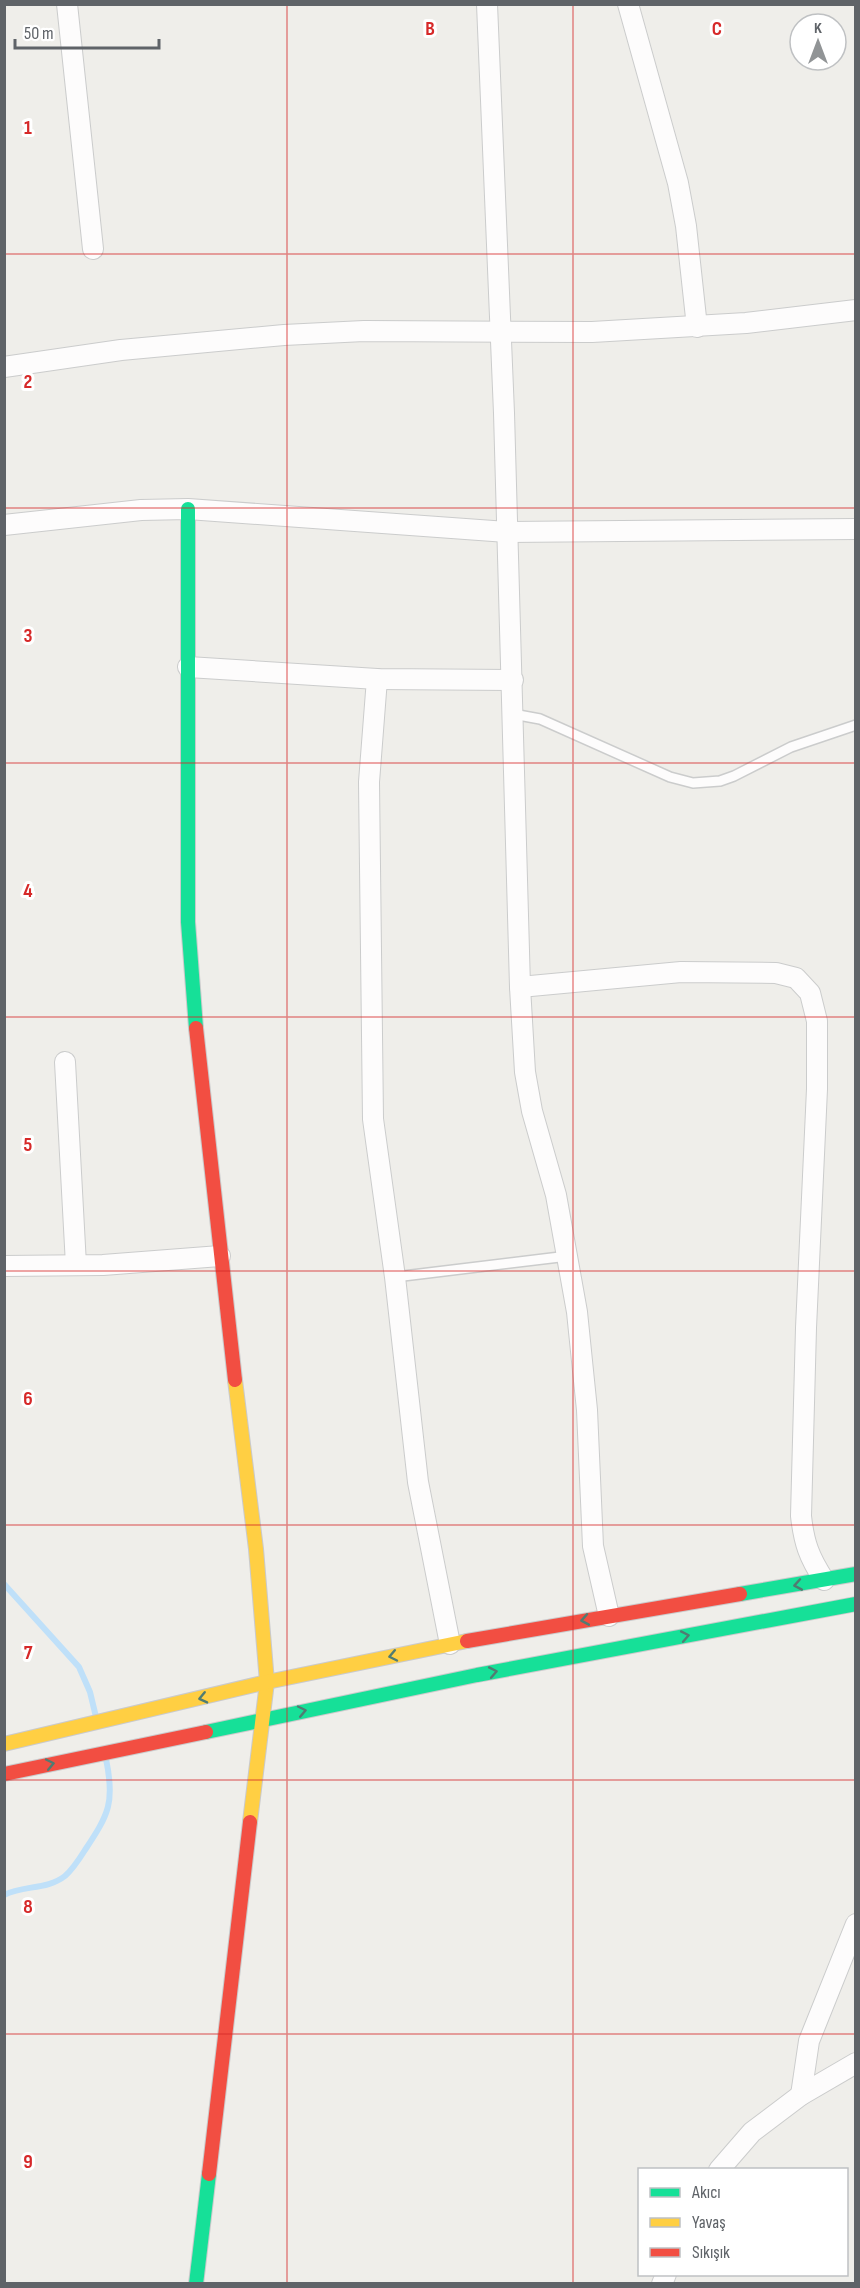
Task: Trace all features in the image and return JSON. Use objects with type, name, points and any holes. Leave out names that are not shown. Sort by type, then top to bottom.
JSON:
[{"type":"street","points":[[67,4],[93,249]]},
{"type":"street","points":[[487,4],[501,331],[513,680],[520,987],[525,1072],[532,1110],[556,1195],[577,1312],[587,1410],[593,1546],[609,1616]]},
{"type":"street","points":[[628,4],[678,183],[686,226],[697,327]]},
{"type":"street","points":[[4,367],[51,362],[121,350],[284,336],[364,331],[592,332],[746,323],[855,310]]},
{"type":"street","points":[[188,509],[188,922],[198,1056],[256,1549],[267,1682],[196,2283]]},
{"type":"street","points":[[4,525],[141,510],[188,509],[507,532],[855,529]]},
{"type":"street","points":[[188,667],[377,679],[513,680]]},
{"type":"street","points":[[377,679],[369,782],[373,1119],[395,1277],[418,1482],[450,1644]]},
{"type":"street","points":[[520,987],[681,972],[776,973],[796,978],[810,993],[817,1021],[817,1089],[806,1329],[801,1516],[803,1537],[809,1557],[824,1580]]},
{"type":"street","points":[[65,1062],[76,1265]]},
{"type":"street","points":[[4,1266],[76,1265],[220,1256]]},
{"type":"street","points":[[4,1744],[267,1682],[450,1644],[855,1574]]},
{"type":"street","points":[[4,1774],[477,1675],[855,1604]]},
{"type":"street","points":[[801,2095],[809,2041],[855,1924]]},
{"type":"street","points":[[720,2168],[752,2132],[801,2095],[855,2063]]},
{"type":"lane","points":[[513,714],[540,719],[670,777],[693,783],[720,781],[734,776],[791,747],[855,724]]},
{"type":"lane","points":[[395,1277],[568,1256]]},
{"type":"waterway","points":[[4,1584],[79,1667],[90,1692],[96,1717]]},
{"type":"waterway","points":[[4,1895],[43,1886],[58,1880],[71,1870],[105,1817],[110,1797],[106,1759]]},
{"type":"traffic: fast","points":[[188,509],[188,922],[196,1028]]},
{"type":"traffic: fast","points":[[740,1594],[856,1574]]},
{"type":"traffic: fast","points":[[206,1732],[477,1675],[856,1604]]},
{"type":"traffic: fast","points":[[196,2284],[209,2174]]},
{"type":"traffic: slow","points":[[235,1380],[256,1549],[267,1682],[250,1822]]},
{"type":"traffic: slow","points":[[4,1744],[267,1682],[467,1641]]},
{"type":"traffic: jam","points":[[196,1028],[235,1380]]},
{"type":"traffic: jam","points":[[467,1641],[740,1594]]},
{"type":"traffic: jam","points":[[4,1774],[206,1732]]},
{"type":"traffic: jam","points":[[209,2174],[250,1822]]}]
